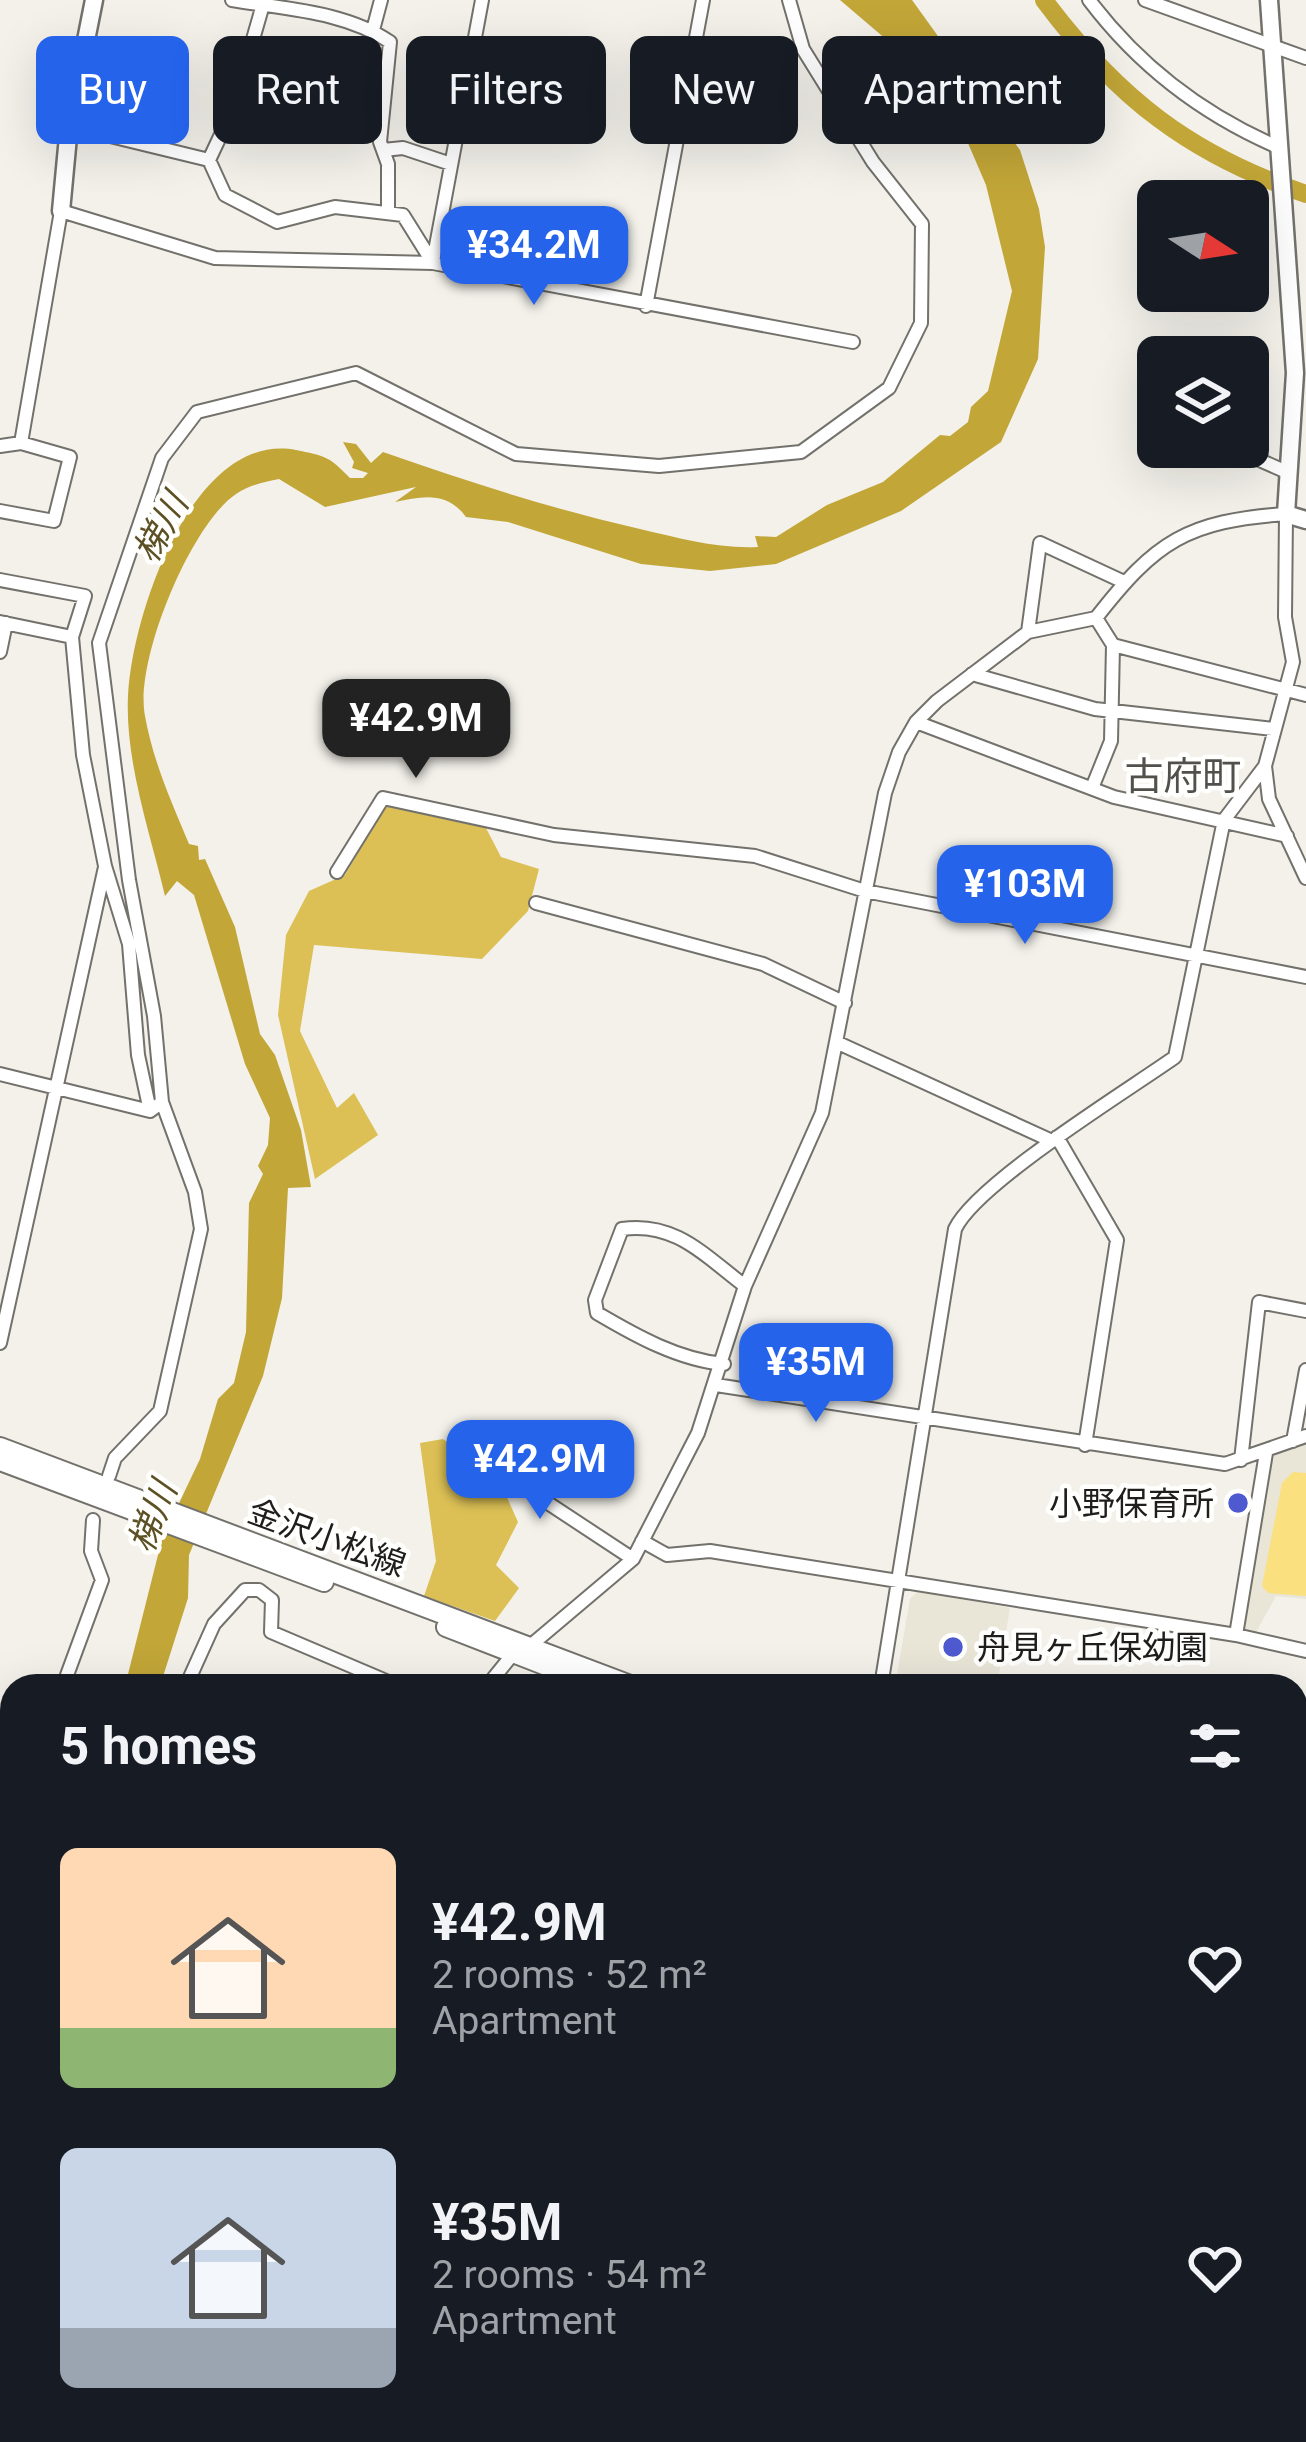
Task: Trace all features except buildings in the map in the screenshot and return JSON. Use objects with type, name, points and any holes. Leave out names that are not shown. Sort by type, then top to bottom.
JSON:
[{"type":"main road","name":"金沢小松線","points":[[0,1448],[122,1501],[596,1674]]},
{"type":"main road","name":"金沢小松線","points":[[0,1461],[86,1487]]},
{"type":"main road","name":"金沢小松線","points":[[521,1650],[572,1674]]},
{"type":"street","points":[[87,36],[94,0]]},
{"type":"street","points":[[232,0],[264,1],[373,31],[390,42],[383,150],[388,211]]},
{"type":"street","points":[[373,31],[381,0]]},
{"type":"street","points":[[433,263],[482,0]]},
{"type":"street","points":[[646,305],[703,0]]},
{"type":"street","points":[[156,1106],[154,1016],[129,880],[99,643],[162,458],[197,412],[356,373],[516,454],[659,466],[801,452],[890,388],[921,322],[922,224],[873,162],[802,49],[789,0]]},
{"type":"street","points":[[1089,0],[1175,88],[1228,126],[1280,148]]},
{"type":"street","points":[[1145,0],[1306,58]]},
{"type":"street","points":[[1195,19],[1202,0]]},
{"type":"street","points":[[1269,0],[1295,373],[1286,514],[1285,617],[1292,662],[1265,766],[1269,799],[1306,878]]},
{"type":"street","points":[[264,1],[233,109],[209,160],[225,195],[277,222],[335,207],[388,211],[407,218],[433,263]]},
{"type":"street","points":[[21,442],[61,211],[67,144]]},
{"type":"street","points":[[143,144],[209,160]]},
{"type":"street","points":[[383,150],[403,148],[451,164]]},
{"type":"street","points":[[61,211],[215,258],[433,263],[854,342]]},
{"type":"street","points":[[0,446],[21,442],[70,457],[54,521],[0,511]]},
{"type":"street","points":[[1269,464],[1289,473]]},
{"type":"street","points":[[498,1674],[521,1650],[634,1559],[716,1385],[745,1286],[822,1113],[886,793],[916,722],[1028,632],[1096,618],[1139,562],[1195,529],[1232,518],[1286,514],[1306,520]]},
{"type":"street","points":[[1028,632],[1040,543],[1124,582]]},
{"type":"street","points":[[0,580],[85,596],[73,638],[83,755],[105,866],[129,944],[138,1054],[195,1192],[201,1229],[160,1412],[115,1458],[109,1476]]},
{"type":"street","points":[[1092,788],[1111,741],[1108,711],[1113,645],[1096,618]]},
{"type":"street","points":[[0,652],[3,623],[73,638]]},
{"type":"street","points":[[1113,645],[1306,695]]},
{"type":"street","points":[[972,674],[1108,711],[1273,729]]},
{"type":"street","points":[[916,722],[1092,788],[1287,836]]},
{"type":"street","points":[[882,1674],[960,1219],[1054,1139],[1175,1058],[1223,820],[1265,766]]},
{"type":"street","points":[[337,872],[383,798],[554,836],[755,856],[865,891],[1306,977]]},
{"type":"street","points":[[0,1343],[105,866]]},
{"type":"street","points":[[536,903],[763,964],[845,1004]]},
{"type":"street","points":[[836,1042],[1054,1139],[1117,1240],[1085,1444]]},
{"type":"street","points":[[0,1075],[156,1106]]},
{"type":"street","points":[[724,1364],[697,1361],[613,1322],[597,1313],[595,1300],[622,1228],[646,1225],[672,1231],[745,1286]]},
{"type":"street","points":[[1240,1460],[1258,1302],[1306,1311]]},
{"type":"street","points":[[716,1385],[1225,1464],[1299,1439],[1306,1370]]},
{"type":"street","points":[[469,1451],[634,1559]]},
{"type":"street","points":[[1235,1635],[1266,1453]]},
{"type":"street","points":[[68,1674],[102,1580],[91,1551],[93,1520]]},
{"type":"street","points":[[643,1541],[667,1555],[710,1550],[1235,1635],[1306,1651]]},
{"type":"street","points":[[191,1674],[214,1624],[245,1590],[259,1590],[272,1600],[271,1632],[370,1674]]},
{"type":"shaded area","points":[[840,0],[912,0],[938,36],[882,36]]},
{"type":"shaded area","points":[[968,144],[1016,144],[1039,209],[1045,247],[1038,359],[1001,442],[901,511],[776,564],[710,571],[641,564],[508,522],[466,517],[443,499],[395,502],[416,487],[325,507],[279,479],[241,491],[201,534],[157,629],[148,662],[145,716],[163,781],[189,844],[198,846],[199,860],[205,859],[235,927],[260,1034],[275,1055],[301,1130],[311,1187],[288,1188],[282,1298],[263,1376],[189,1555],[188,1598],[164,1674],[128,1674],[162,1539],[200,1459],[218,1399],[234,1383],[246,1332],[249,1203],[263,1174],[258,1166],[268,1145],[270,1118],[245,1064],[194,895],[177,881],[165,896],[130,746],[132,661],[156,576],[175,534],[199,497],[227,468],[260,451],[313,454],[331,461],[350,478],[363,478],[368,473],[352,468],[354,462],[343,442],[356,444],[371,463],[383,452],[607,521],[699,542],[758,547],[755,536],[776,537],[827,505],[883,482],[940,435],[950,436],[968,422],[971,407],[988,391],[1012,291],[986,185]]},
{"type":"shaded area","points":[[385,806],[486,828],[501,857],[539,869],[528,911],[482,959],[314,945],[300,1031],[337,1108],[354,1093],[378,1135],[315,1179],[278,1015],[286,935],[309,891],[345,875]]},
{"type":"shaded area","points":[[443,1439],[501,1484],[518,1522],[496,1565],[519,1588],[495,1621],[424,1596],[436,1561],[420,1443]]},
{"type":"shaded area","points":[[1306,1442],[1306,1599],[1276,1596],[1254,1636],[1239,1632],[1267,1455]]},
{"type":"shaded area","points":[[1293,1472],[1306,1473],[1306,1596],[1268,1593],[1262,1586],[1282,1483]]},
{"type":"shaded area","name":"舟見ヶ丘保幼園","points":[[918,1591],[1010,1608],[999,1674],[897,1674],[910,1599]]},
{"type":"waterway","points":[[1044,0],[1100,66],[1159,119],[1227,161],[1306,194]]},
{"type":"place","name":"小野保育所","points":[[1238,1503]]},
{"type":"place","name":"舟見ヶ丘保幼園","points":[[953,1647]]},
{"type":"district","name":"古府町","points":[[1183,777]]},
{"type":"water label","name":"梯川","points":[[161,528]]},
{"type":"water label","name":"梯川","points":[[153,1517]]}]
